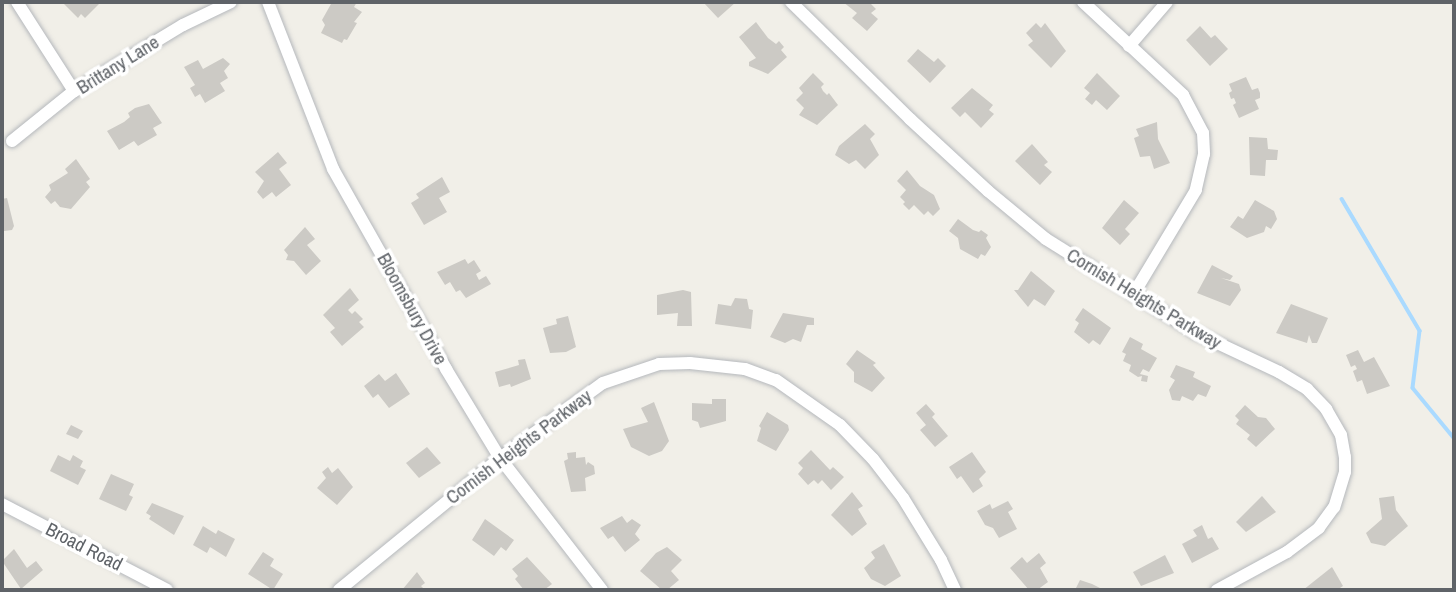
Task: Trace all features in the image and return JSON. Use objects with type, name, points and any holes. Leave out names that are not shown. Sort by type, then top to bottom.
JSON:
[{"type":"street","points":[[17,2],[74,92]]},
{"type":"street","name":"Brittany Lane","points":[[12,141],[74,92],[183,25],[231,2]]},
{"type":"street","name":"Bloomsbury Drive","points":[[268,2],[333,169],[446,369],[500,458],[602,590]]},
{"type":"street","name":"Cornish Heights Parkway","points":[[791,2],[988,191],[1046,239],[1194,332],[1279,372],[1307,389],[1326,409],[1341,435],[1345,472],[1334,507],[1319,528],[1287,552],[1217,590]]},
{"type":"street","points":[[1083,2],[1183,95],[1198,119],[1204,154],[1196,190],[1133,295]]},
{"type":"street","points":[[1129,46],[1167,2]]},
{"type":"street","name":"Cornish Heights Parkway","points":[[340,590],[500,458],[603,383],[634,370],[659,364],[690,363],[745,369],[798,392],[840,425],[873,459],[903,498],[941,559],[956,590]]},
{"type":"street","name":"Broad Road","points":[[2,504],[167,590]]},
{"type":"building","points":[[62,2],[101,2],[85,18],[81,14],[78,18]]},
{"type":"building","points":[[327,2],[357,2],[354,7],[362,12],[354,22],[357,23],[347,40],[344,39],[342,43],[321,33],[325,25],[322,20],[331,4]]},
{"type":"building","points":[[703,2],[736,2],[718,18]]},
{"type":"building","points":[[843,2],[874,2],[871,4],[876,9],[871,13],[878,19],[867,31],[852,18],[857,13]]},
{"type":"building","points":[[756,22],[768,38],[776,44],[779,41],[784,47],[781,50],[787,57],[768,74],[749,66],[749,62],[756,58],[739,37]]},
{"type":"building","points":[[1036,23],[1041,28],[1045,23],[1066,51],[1051,68],[1028,45],[1033,41],[1026,33]]},
{"type":"building","points":[[1200,26],[1211,38],[1215,35],[1228,49],[1210,66],[1186,40]]},
{"type":"building","points":[[918,49],[934,62],[938,58],[946,66],[930,83],[907,61]]},
{"type":"building","points":[[223,58],[230,64],[224,71],[228,78],[220,83],[225,91],[205,103],[200,94],[195,97],[190,88],[195,85],[184,67],[198,60],[203,69]]},
{"type":"building","points":[[813,73],[824,84],[821,87],[823,91],[827,95],[829,93],[838,105],[817,125],[799,115],[804,108],[796,100],[803,93],[799,88]]},
{"type":"building","points":[[1097,73],[1120,96],[1107,110],[1096,100],[1092,105],[1085,99],[1090,93],[1084,88]]},
{"type":"building","points":[[1246,77],[1252,90],[1258,88],[1260,98],[1255,100],[1259,109],[1239,118],[1233,105],[1236,103],[1234,98],[1231,99],[1229,93],[1232,91],[1229,84]]},
{"type":"building","points":[[972,88],[993,105],[989,110],[994,114],[981,128],[965,112],[960,117],[951,108]]},
{"type":"building","points":[[149,104],[162,123],[153,128],[157,135],[138,146],[134,141],[119,150],[107,131],[124,122],[130,117],[128,113],[135,108]]},
{"type":"building","points":[[1157,122],[1158,139],[1170,163],[1154,169],[1150,156],[1140,157],[1134,138],[1139,136],[1136,129]]},
{"type":"building","points":[[865,124],[875,134],[870,139],[879,155],[865,169],[856,160],[849,164],[835,155],[839,146]]},
{"type":"building","points":[[1249,137],[1267,138],[1268,149],[1278,150],[1277,160],[1266,160],[1265,176],[1250,175]]},
{"type":"building","points":[[1032,144],[1048,162],[1044,165],[1052,172],[1040,185],[1015,161]]},
{"type":"building","points":[[278,152],[287,163],[279,169],[291,185],[276,197],[272,192],[263,199],[257,192],[264,181],[255,172]]},
{"type":"building","points":[[76,159],[90,179],[86,182],[90,187],[71,209],[60,207],[55,201],[51,204],[45,197],[51,190],[49,185],[68,173],[65,169]]},
{"type":"building","points":[[907,170],[920,186],[934,195],[940,209],[933,216],[928,211],[924,215],[914,205],[909,210],[903,204],[905,202],[900,197],[906,190],[897,181]]},
{"type":"building","points":[[442,177],[450,192],[439,198],[447,212],[424,225],[411,203],[419,198],[416,194]]},
{"type":"building","points":[[7,198],[14,226],[12,230],[4,231],[2,199]]},
{"type":"building","points":[[1124,200],[1139,213],[1125,229],[1130,234],[1120,245],[1102,228]]},
{"type":"building","points":[[1255,200],[1274,211],[1277,219],[1271,229],[1266,226],[1264,232],[1247,238],[1230,227],[1238,216],[1243,219]]},
{"type":"building","points":[[958,219],[973,230],[981,230],[988,235],[986,238],[991,247],[985,256],[981,254],[978,259],[960,249],[958,238],[949,231]]},
{"type":"building","points":[[305,227],[315,239],[307,245],[321,261],[306,275],[294,261],[286,260],[288,255],[284,250]]},
{"type":"building","points":[[465,259],[468,264],[474,260],[481,271],[476,274],[479,280],[486,276],[491,284],[466,298],[460,290],[456,292],[450,282],[445,285],[437,272]]},
{"type":"building","points":[[1212,265],[1233,276],[1230,280],[1221,278],[1239,284],[1241,290],[1230,306],[1197,293]]},
{"type":"building","points":[[1031,271],[1055,291],[1045,306],[1034,299],[1028,307],[1014,290],[1018,290]]},
{"type":"building","points":[[350,288],[359,300],[348,310],[352,314],[355,311],[363,319],[359,322],[364,327],[342,346],[330,332],[335,328],[323,315]]},
{"type":"building","points":[[683,290],[691,292],[692,326],[677,326],[678,313],[657,315],[657,295]]},
{"type":"building","points":[[735,298],[747,299],[749,309],[753,310],[751,329],[715,324],[718,304],[731,306]]},
{"type":"building","points":[[1291,304],[1328,318],[1317,343],[1312,343],[1309,335],[1307,343],[1276,333]]},
{"type":"building","points":[[1083,308],[1111,328],[1100,345],[1093,340],[1089,344],[1074,332],[1079,323],[1075,320]]},
{"type":"building","points":[[783,313],[814,318],[814,325],[807,325],[801,342],[793,339],[785,343],[770,337]]},
{"type":"building","points":[[568,316],[576,347],[566,352],[550,353],[543,328],[557,324],[556,319]]},
{"type":"building","points":[[1130,337],[1143,344],[1141,349],[1157,358],[1149,372],[1143,369],[1140,374],[1148,376],[1147,382],[1141,381],[1142,376],[1138,377],[1129,371],[1131,365],[1123,361],[1126,354],[1122,352]]},
{"type":"building","points":[[857,350],[876,363],[873,365],[885,378],[872,392],[854,382],[854,372],[846,364]]},
{"type":"building","points":[[1358,350],[1364,362],[1374,357],[1390,386],[1367,394],[1362,380],[1357,382],[1353,371],[1357,369],[1355,365],[1351,367],[1346,355]]},
{"type":"building","points":[[525,359],[531,379],[511,387],[510,384],[499,387],[495,372],[519,365],[518,360]]},
{"type":"building","points":[[1176,365],[1195,372],[1193,377],[1211,386],[1206,397],[1198,394],[1193,401],[1182,396],[1180,401],[1172,400],[1169,390],[1175,380],[1170,377]]},
{"type":"building","points":[[396,373],[410,394],[389,408],[378,394],[373,398],[364,386],[379,374],[385,381]]},
{"type":"building","points":[[712,399],[726,399],[726,421],[700,428],[698,422],[692,420],[692,403],[712,404]]},
{"type":"building","points":[[654,402],[669,441],[662,451],[649,456],[631,447],[623,429],[648,422],[641,408]]},
{"type":"building","points":[[926,404],[935,414],[932,417],[948,436],[935,447],[920,430],[926,425],[916,413]]},
{"type":"building","points":[[1245,405],[1258,417],[1266,418],[1275,429],[1256,447],[1247,439],[1250,435],[1236,424],[1239,420],[1235,416]]},
{"type":"building","points":[[767,412],[788,425],[789,430],[776,451],[757,441],[761,428],[759,426]]},
{"type":"building","points":[[71,425],[83,431],[78,439],[66,434]]},
{"type":"building","points":[[427,447],[441,463],[419,478],[406,463]]},
{"type":"building","points":[[811,450],[830,470],[833,467],[844,477],[831,490],[822,480],[818,484],[814,480],[808,485],[798,474],[803,468],[798,463]]},
{"type":"building","points":[[576,452],[576,458],[585,457],[586,465],[588,462],[594,466],[595,474],[585,478],[586,491],[571,492],[564,461],[568,459],[567,453]]},
{"type":"building","points":[[972,452],[986,472],[979,479],[983,486],[973,493],[961,476],[957,479],[949,467]]},
{"type":"building","points":[[58,455],[70,461],[73,455],[83,461],[80,467],[86,470],[78,485],[50,471]]},
{"type":"building","points":[[328,467],[332,473],[338,468],[353,487],[337,505],[317,488],[326,478],[322,472]]},
{"type":"building","points":[[111,474],[134,484],[129,495],[133,497],[126,511],[99,499]]},
{"type":"building","points":[[852,492],[863,506],[858,509],[867,524],[852,536],[831,515]]},
{"type":"building","points":[[1262,496],[1276,512],[1246,532],[1236,522]]},
{"type":"building","points":[[1394,496],[1396,510],[1408,526],[1385,546],[1371,543],[1366,533],[1382,519],[1379,498]]},
{"type":"building","points":[[1008,501],[1013,509],[1008,512],[1017,529],[999,538],[993,528],[985,525],[977,511],[990,504],[992,509]]},
{"type":"building","points":[[152,503],[184,516],[174,535],[149,519],[151,516],[146,513]]},
{"type":"building","points":[[622,516],[627,523],[632,519],[641,525],[635,534],[640,540],[625,552],[613,536],[608,539],[600,528]]},
{"type":"building","points":[[485,519],[514,540],[506,551],[501,547],[494,556],[472,540]]},
{"type":"building","points":[[1202,525],[1208,539],[1212,537],[1219,549],[1192,563],[1182,544],[1197,536],[1193,530]]},
{"type":"building","points":[[203,526],[216,534],[218,530],[235,539],[226,557],[210,547],[207,553],[193,545]]},
{"type":"building","points":[[884,544],[901,576],[885,586],[871,579],[864,568],[875,558],[871,552]]},
{"type":"building","points":[[667,547],[682,560],[671,571],[679,580],[667,590],[662,590],[640,571],[656,553]]},
{"type":"building","points":[[14,549],[27,568],[36,561],[43,570],[21,589],[2,561]]},
{"type":"building","points":[[263,552],[274,559],[270,566],[283,574],[273,590],[248,574]]},
{"type":"building","points":[[1039,553],[1046,563],[1040,568],[1048,582],[1037,590],[1029,590],[1010,568],[1022,557],[1027,563]]},
{"type":"building","points":[[1165,555],[1174,573],[1141,586],[1133,572]]},
{"type":"building","points":[[527,557],[552,584],[544,590],[524,590],[515,579],[518,576],[512,569]]},
{"type":"building","points":[[1332,567],[1343,586],[1337,590],[1303,590]]},
{"type":"building","points":[[417,572],[425,583],[421,586],[425,590],[402,590]]},
{"type":"building","points":[[1080,580],[1092,584],[1104,590],[1075,590]]},
{"type":"waterway","points":[[1342,199],[1420,331],[1413,388],[1454,438]]}]
